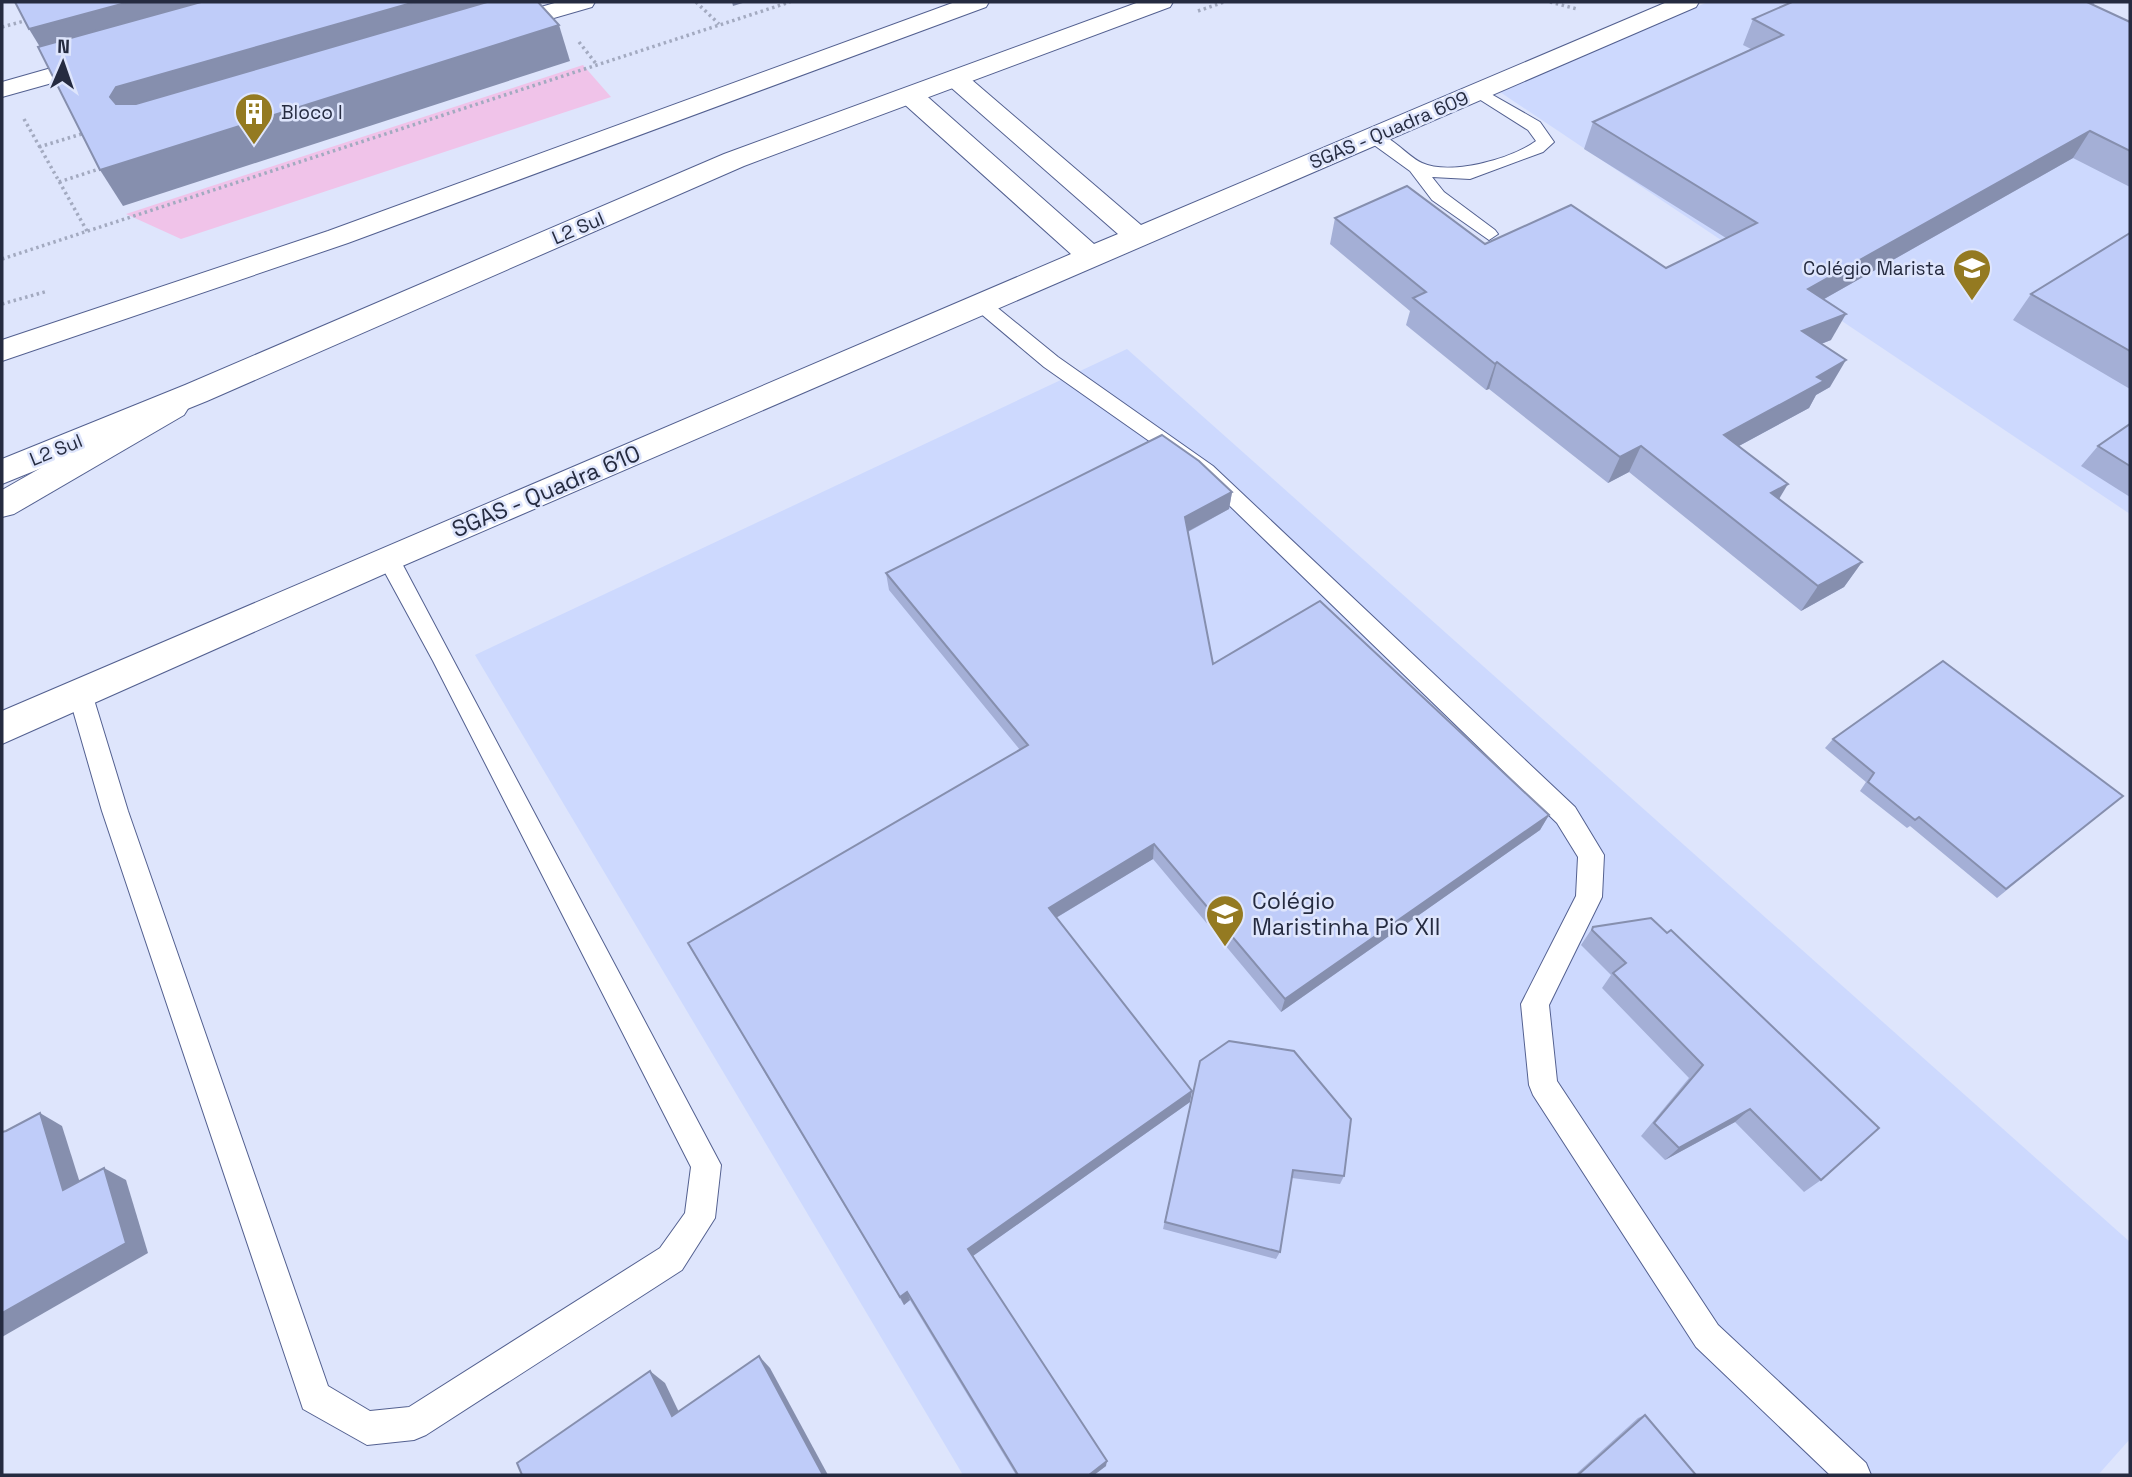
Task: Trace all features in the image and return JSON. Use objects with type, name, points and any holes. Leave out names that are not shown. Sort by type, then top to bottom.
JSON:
[{"type":"street","points":[[477,33],[583,2]]},
{"type":"street","points":[[2,351],[338,237],[977,2]]},
{"type":"street","name":"L2 Sul","points":[[2,472],[196,393],[734,160],[912,97],[1161,2]]},
{"type":"street","name":"SGAS - Quadra 609","points":[[1091,257],[1687,2]]},
{"type":"street","points":[[3,90],[122,55]]},
{"type":"street","points":[[956,79],[1138,237]]},
{"type":"street","points":[[912,97],[1091,257]]},
{"type":"street","name":"SGAS - Quadra 610","points":[[2,727],[388,558],[1091,257]]},
{"type":"street","points":[[2,505],[196,393]]},
{"type":"lane","points":[[1372,137],[1416,167],[1429,172],[1464,175],[1537,148],[1545,142],[1534,126],[1477,92]]},
{"type":"lane","points":[[1416,167],[1438,196],[1489,234]]},
{"type":"lane","points":[[981,304],[1051,362],[1206,471],[1566,815],[1591,855],[1589,897],[1535,1004],[1543,1085],[1707,1336],[1854,1475]]},
{"type":"lane","points":[[80,693],[115,811],[315,1397],[367,1428],[414,1423],[671,1259],[700,1218],[705,1165],[443,657],[388,558]]},
{"type":"path","points":[[696,2],[720,24]]},
{"type":"path","points":[[2,259],[790,2]]},
{"type":"path","points":[[1187,14],[1224,2]]},
{"type":"path","points":[[2,27],[28,20]]},
{"type":"path","points":[[572,33],[597,65]]},
{"type":"path","points":[[3,90],[14,101],[87,231]]},
{"type":"path","points":[[39,147],[92,131]]},
{"type":"path","points":[[59,182],[112,165]]},
{"type":"shaded area","name":"Colégio Marista","points":[[1708,2],[2080,2],[2130,25],[2130,514],[1497,90]]},
{"type":"shaded area","points":[[583,65],[611,97],[181,239],[126,214]]},
{"type":"shaded area","name":"Colégio Maristinha Pio XII","points":[[1127,349],[2130,1242],[2130,1439],[2098,1475],[963,1475],[475,655]]},
{"type":"building","points":[[15,2],[129,2],[29,29]]},
{"type":"building","points":[[201,2],[415,2],[116,87],[110,97],[116,104],[136,104],[487,2],[538,2],[559,25],[100,170],[38,47]]},
{"type":"building","points":[[1792,2],[2087,2],[2130,22],[2130,151],[2090,131],[1808,289],[1846,314],[1802,331],[1846,360],[1817,377],[1824,381],[1724,435],[1788,484],[1771,493],[1862,562],[1818,586],[1641,446],[1620,457],[1497,362],[1495,364],[1413,298],[1426,292],[1335,218],[1407,186],[1485,244],[1571,205],[1666,268],[1757,223],[1593,122],[1783,35],[1753,19]]},
{"type":"building","points":[[2130,233],[2130,351],[2031,294]]},
{"type":"building","points":[[2130,424],[2130,466],[2098,446]]},
{"type":"building","points":[[1162,435],[1199,461],[1232,492],[1185,517],[1213,664],[1320,601],[1549,815],[1285,999],[1154,844],[1049,908],[1192,1091],[968,1249],[1107,1461],[1089,1475],[1018,1475],[907,1292],[900,1297],[688,943],[1028,745],[886,573]]},
{"type":"building","points":[[1943,661],[2123,796],[2006,889],[1919,817],[1915,820],[1868,782],[1874,773],[1833,739]]},
{"type":"building","points":[[1651,918],[1667,933],[1671,930],[1879,1128],[1821,1180],[1750,1109],[1679,1148],[1654,1123],[1703,1065],[1613,973],[1626,963],[1592,930],[1593,927]]},
{"type":"building","points":[[1229,1041],[1294,1051],[1351,1119],[1344,1176],[1293,1170],[1280,1252],[1165,1222],[1200,1061]]},
{"type":"building","points":[[40,1113],[63,1190],[104,1168],[126,1243],[2,1313],[2,1132]]},
{"type":"building","points":[[759,1356],[823,1475],[522,1475],[517,1463],[650,1371],[672,1416]]},
{"type":"building","points":[[1645,1415],[1696,1475],[1578,1475]]},
{"type":"place","name":"Bloco I","points":[[254,146]]},
{"type":"place","name":"Colégio Marista","points":[[1972,302]]},
{"type":"place","name":"Colégio Maristinha Pio XII","points":[[1225,948]]}]
